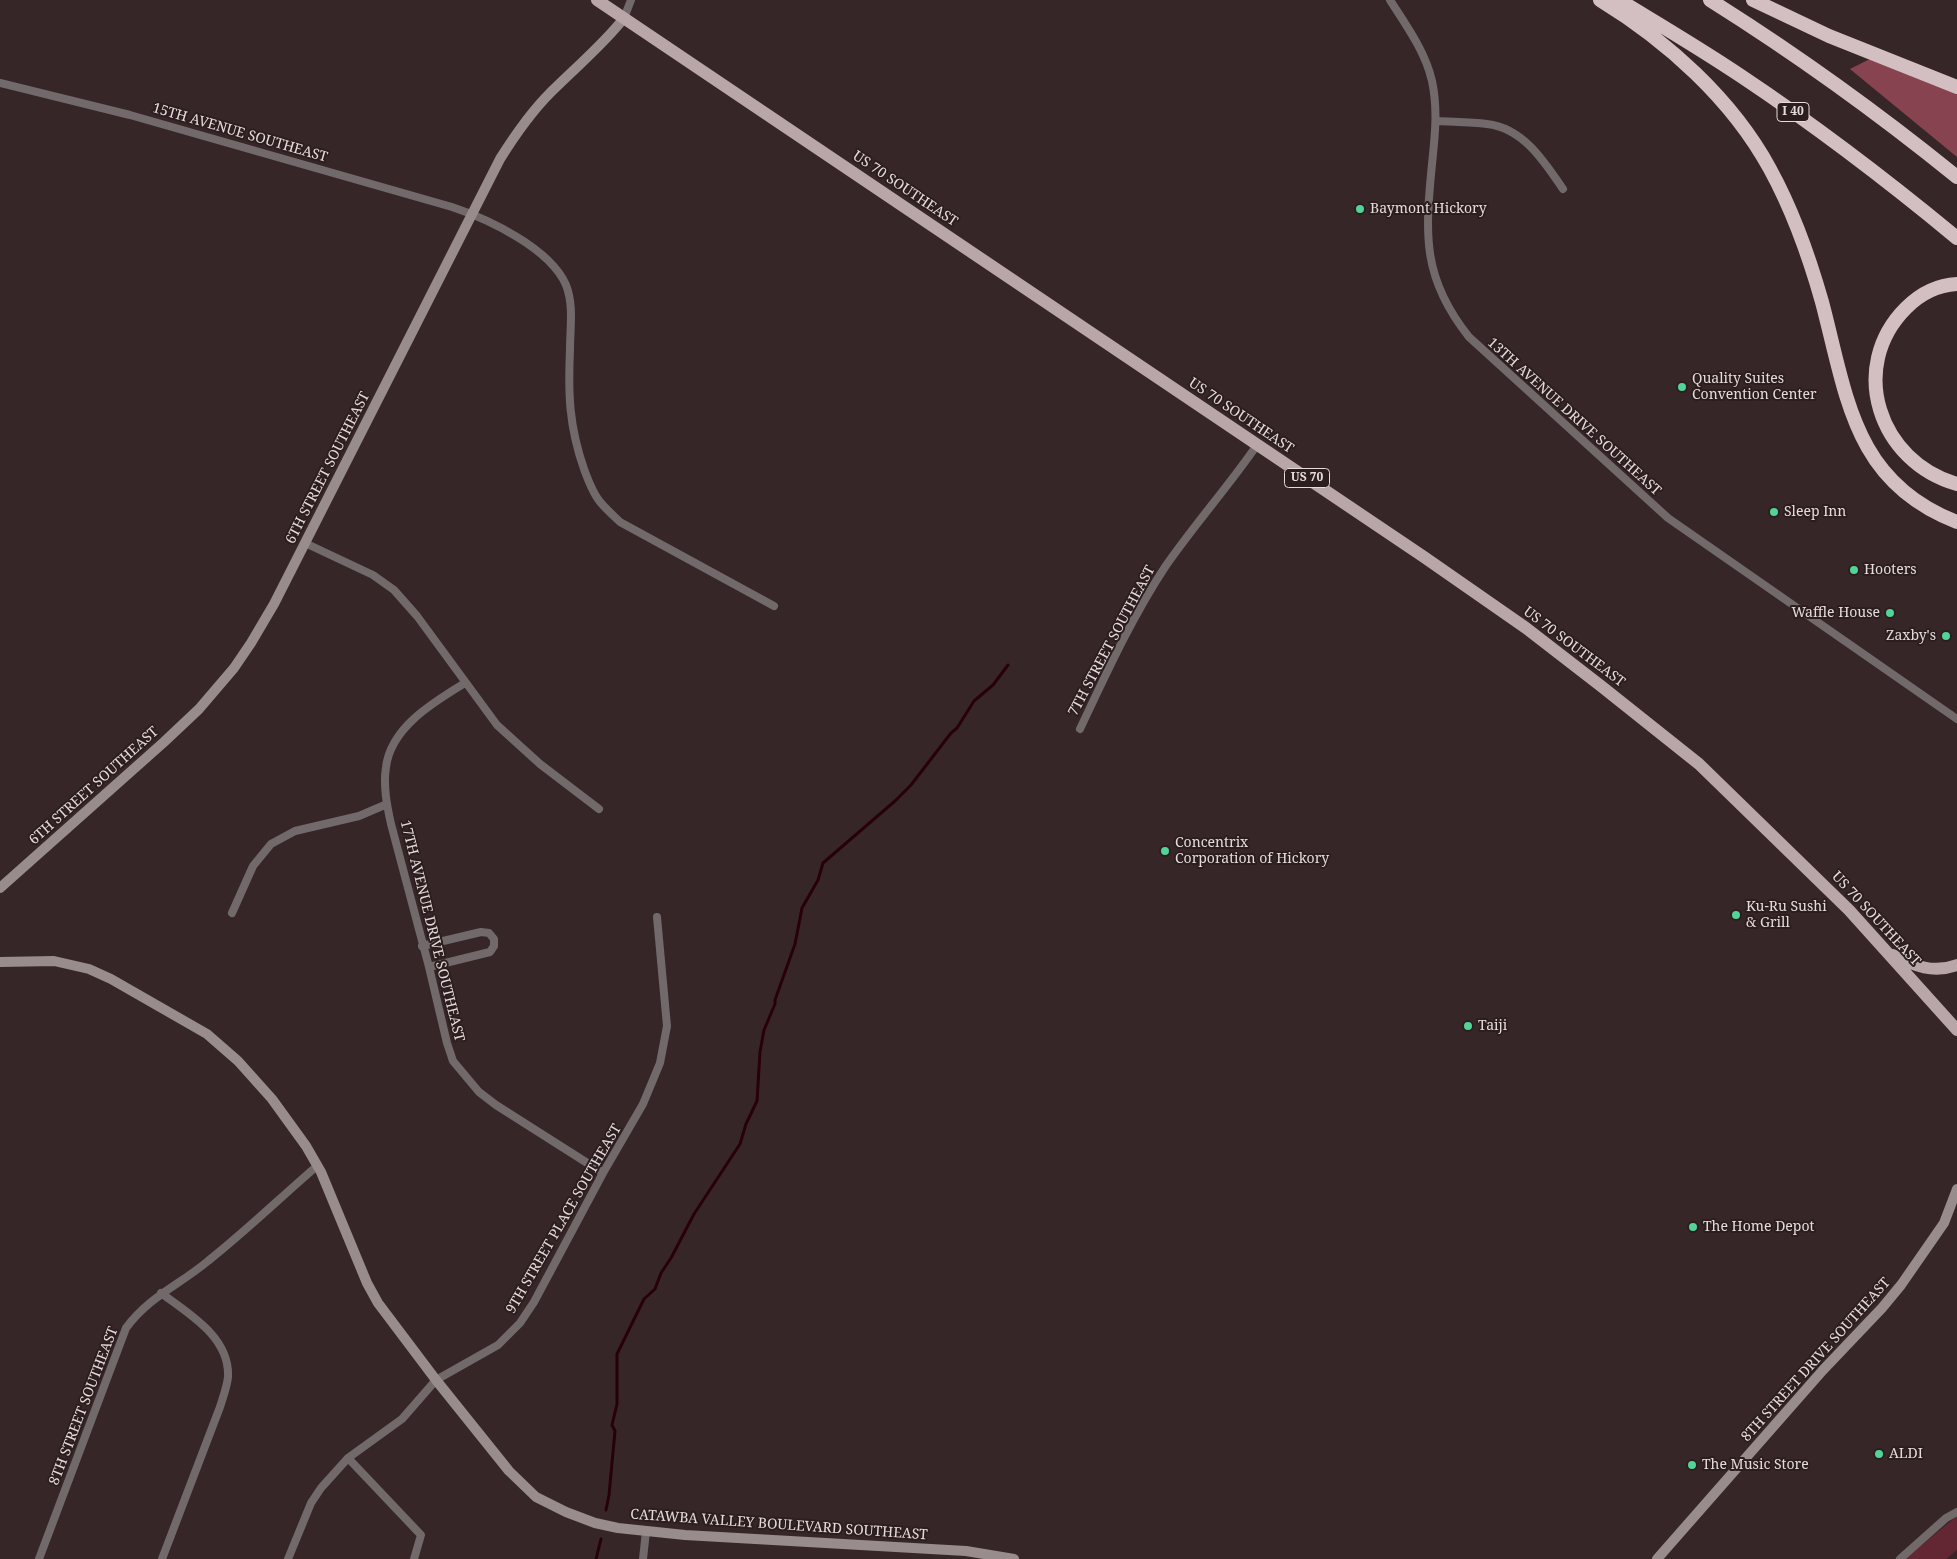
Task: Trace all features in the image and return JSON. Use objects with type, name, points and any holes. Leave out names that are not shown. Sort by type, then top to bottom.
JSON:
[{"type":"highway","points":[[1600,0],[1640,28],[1692,71],[1752,140],[1786,202],[1807,252],[1847,397],[1864,443],[1878,466],[1907,495],[1930,510],[1957,522]]},
{"type":"highway","name":"I 40","points":[[1619,0],[1710,56],[1786,107],[1863,163],[1957,238]]},
{"type":"highway","points":[[1710,0],[1822,74],[1957,177]]},
{"type":"highway","points":[[1753,0],[1829,36],[1957,87]]},
{"type":"highway","points":[[1957,284],[1938,287],[1923,294],[1901,314],[1884,340],[1878,361],[1876,384],[1882,415],[1891,435],[1902,451],[1925,471],[1957,484]]},
{"type":"main road","name":"US 70 SOUTHEAST","points":[[597,0],[1483,597],[1526,628],[1699,764],[1763,824],[1849,910],[1957,1030]]},
{"type":"main road","points":[[1886,951],[1918,967],[1931,970],[1946,969],[1957,965]]},
{"type":"street","points":[[624,18],[631,0]]},
{"type":"street","name":"13TH AVENUE DRIVE SOUTHEAST","points":[[1390,0],[1426,62],[1432,83],[1437,121],[1427,212],[1428,244],[1435,276],[1443,298],[1450,312],[1468,337],[1668,518],[1957,719]]},
{"type":"street","name":"6TH STREET SOUTHEAST","points":[[0,888],[164,742],[204,703],[234,668],[252,643],[274,604],[500,159],[525,121],[551,92],[601,45],[624,18]]},
{"type":"street","name":"15TH AVENUE SOUTHEAST","points":[[0,83],[130,115],[386,187],[472,214],[534,247],[565,284],[571,306],[568,394],[571,420],[582,462],[600,502],[620,522],[774,606]]},
{"type":"street","points":[[1437,121],[1488,124],[1506,129],[1529,144],[1563,189]]},
{"type":"street","name":"7TH STREET SOUTHEAST","points":[[1080,729],[1109,669],[1165,567],[1257,445]]},
{"type":"street","points":[[305,543],[372,575],[394,590],[417,616],[497,725],[540,764],[599,809]]},
{"type":"street","name":"17TH AVENUE DRIVE SOUTHEAST","points":[[465,683],[425,710],[396,740],[389,753],[386,767],[387,804],[447,1043],[453,1061],[479,1092],[496,1105],[604,1173]]},
{"type":"street","points":[[232,913],[253,866],[271,844],[295,831],[359,816],[387,804]]},
{"type":"street","name":"9TH STREET PLACE SOUTHEAST","points":[[288,1559],[311,1503],[321,1488],[348,1458],[402,1419],[436,1380],[498,1345],[520,1323],[534,1302],[643,1104],[663,1051],[667,1026],[657,917]]},
{"type":"street","points":[[422,946],[481,932],[489,933],[494,939],[494,946],[490,952],[429,967]]},
{"type":"street","name":"CATAWBA VALLEY BOULEVARD SOUTHEAST","points":[[0,962],[54,961],[89,969],[111,979],[206,1034],[238,1061],[272,1099],[317,1166],[332,1195],[371,1290],[393,1324],[508,1471],[536,1497],[559,1509],[595,1522],[646,1531],[966,1552],[1014,1559]]},
{"type":"street","name":"8TH STREET SOUTHEAST","points":[[39,1559],[126,1328],[147,1304],[161,1293],[180,1284],[210,1260],[317,1166]]},
{"type":"street","name":"8TH STREET DRIVE SOUTHEAST","points":[[1657,1559],[1817,1377],[1902,1285],[1944,1223],[1957,1189]]},
{"type":"street","points":[[161,1293],[213,1334],[220,1345],[228,1368],[226,1388],[220,1407],[162,1559]]},
{"type":"street","points":[[348,1458],[421,1535],[414,1559]]},
{"type":"street","points":[[1900,1559],[1946,1518],[1957,1512]]},
{"type":"street","points":[[643,1559],[646,1531]]},
{"type":"shaded area","points":[[1876,56],[1957,87],[1957,157],[1850,69]]},
{"type":"shaded area","points":[[1957,1516],[1957,1550],[1946,1559],[1905,1559]]},
{"type":"waterway","points":[[606,1510],[615,1431],[612,1425],[617,1404],[617,1354],[644,1299],[655,1289],[661,1273],[694,1214],[740,1144],[746,1124],[757,1101],[760,1052],[764,1030],[775,1004],[795,944],[802,908],[818,880],[823,863],[911,785],[951,733],[957,728],[974,701],[993,685],[1008,665]]},
{"type":"waterway","points":[[596,1559],[601,1539]]},
{"type":"place","name":"Baymont Hickory","points":[[1360,209]]},
{"type":"place","name":"Quality Suites Convention Center","points":[[1682,387]]},
{"type":"place","name":"Sleep Inn","points":[[1774,512]]},
{"type":"place","name":"Hooters","points":[[1854,570]]},
{"type":"place","name":"Waffle House","points":[[1890,613]]},
{"type":"place","name":"Zaxby's","points":[[1946,636]]},
{"type":"place","name":"Concentrix Corporation of Hickory","points":[[1165,851]]},
{"type":"place","name":"Ku-Ru Sushi & Grill","points":[[1736,915]]},
{"type":"place","name":"Taiji","points":[[1468,1026]]},
{"type":"place","name":"The Home Depot","points":[[1693,1227]]},
{"type":"place","name":"ALDI","points":[[1879,1454]]},
{"type":"place","name":"The Music Store","points":[[1692,1465]]}]
